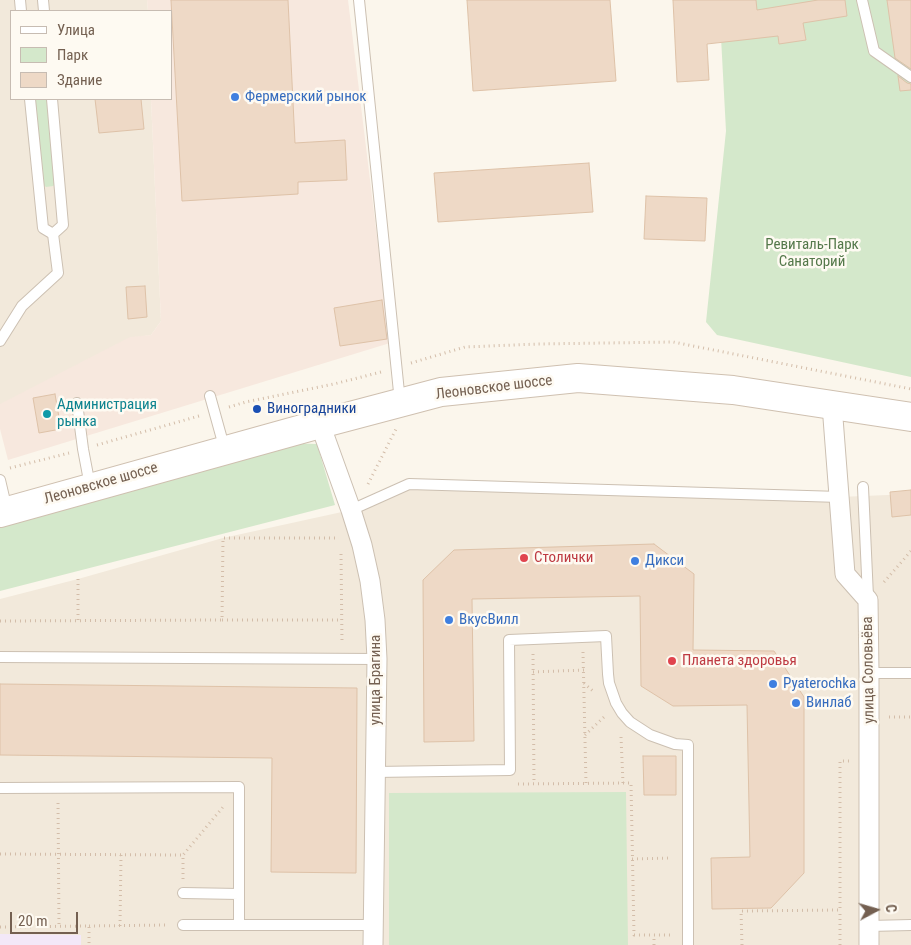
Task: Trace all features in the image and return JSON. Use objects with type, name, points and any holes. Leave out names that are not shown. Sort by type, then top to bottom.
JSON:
[{"type":"main road","name":"Леоновское шоссе","points":[[3,512],[320,424],[398,416],[441,392],[578,378],[733,390],[911,417]]},
{"type":"street","name":"улица Соловьёва","points":[[832,405],[845,574],[868,600],[869,945]]},
{"type":"street","name":"улица Брагина","points":[[320,424],[354,508],[370,581],[374,620],[377,659],[373,945]]},
{"type":"lane","points":[[359,0],[398,416]]},
{"type":"lane","points":[[862,0],[874,51],[911,77]]},
{"type":"lane","points":[[30,100],[42,228],[53,234]]},
{"type":"lane","points":[[52,100],[64,225],[53,234]]},
{"type":"lane","points":[[0,341],[22,306],[58,274],[53,234]]},
{"type":"lane","points":[[210,396],[225,450]]},
{"type":"lane","points":[[77,403],[90,488]]},
{"type":"lane","points":[[0,480],[3,512]]},
{"type":"lane","points":[[354,508],[409,484],[840,497]]},
{"type":"lane","points":[[863,487],[868,600]]},
{"type":"lane","points":[[375,772],[510,770],[509,640],[606,636],[608,674],[612,693],[616,703],[630,722],[663,741],[688,745],[688,940]]},
{"type":"lane","points":[[0,657],[377,659]]},
{"type":"lane","points":[[869,673],[911,673]]},
{"type":"lane","points":[[0,788],[239,787],[239,925]]},
{"type":"lane","points":[[183,893],[239,894]]},
{"type":"lane","points":[[183,925],[373,925]]},
{"type":"lane","points":[[869,926],[911,925]]},
{"type":"path","points":[[354,508],[398,416]]},
{"type":"path","points":[[222,620],[223,538],[341,538]]},
{"type":"path","points":[[341,547],[342,658]]},
{"type":"path","points":[[868,600],[911,551]]},
{"type":"path","points":[[78,579],[78,621]]},
{"type":"path","points":[[0,621],[342,620]]},
{"type":"path","points":[[583,637],[586,784]]},
{"type":"path","points":[[532,639],[534,784]]},
{"type":"path","points":[[533,672],[584,670]]},
{"type":"path","points":[[584,683],[596,694]]},
{"type":"path","points":[[603,708],[604,717],[610,723]]},
{"type":"path","points":[[585,735],[604,717]]},
{"type":"path","points":[[621,734],[623,784]]},
{"type":"path","points":[[840,945],[840,761],[869,762]]},
{"type":"path","points":[[515,784],[631,783],[634,935],[654,935],[688,940]]},
{"type":"path","points":[[183,893],[183,855],[239,787]]},
{"type":"path","points":[[58,788],[59,927]]},
{"type":"path","points":[[0,854],[183,855]]},
{"type":"path","points":[[120,926],[121,855]]},
{"type":"path","points":[[632,859],[688,858]]},
{"type":"path","points":[[742,945],[741,911],[840,910]]},
{"type":"path","points":[[0,927],[183,925]]},
{"type":"path","points":[[89,926],[89,945]]},
{"type":"path","points":[[654,935],[654,945]]},
{"type":"shaded area","points":[[0,0],[147,0],[148,10],[10,10],[10,100],[151,100],[161,321],[151,335],[130,338],[0,405]]},
{"type":"shaded area","points":[[147,0],[348,0],[390,343],[8,460],[0,429],[0,404],[130,337],[151,335],[161,321],[151,100],[172,100],[172,10],[148,10]]},
{"type":"shaded area","points":[[409,484],[840,497],[911,494],[911,945],[0,945],[0,599],[223,538],[351,510]]},
{"type":"shaded area","points":[[0,934],[81,935],[81,945],[0,945]]},
{"type":"green space","name":"Ревиталь-Парк Санаторий","points":[[719,0],[911,0],[911,377],[717,335],[706,322],[726,131]]},
{"type":"green space","points":[[35,100],[48,100],[56,183],[53,186],[46,187],[43,184]]},
{"type":"green space","points":[[283,443],[317,444],[335,505],[0,591],[0,524]]},
{"type":"green space","points":[[626,792],[628,945],[389,945],[389,793]]},
{"type":"building","name":"Фермерский рынок","points":[[171,0],[288,0],[295,143],[345,140],[347,180],[298,182],[298,194],[182,201]]},
{"type":"building","points":[[467,0],[610,0],[616,81],[473,91]]},
{"type":"building","points":[[673,0],[756,0],[757,10],[818,0],[845,0],[847,16],[803,23],[806,40],[779,44],[778,36],[707,44],[709,80],[677,82]]},
{"type":"building","points":[[887,0],[911,0],[911,69],[895,58]]},
{"type":"building","points":[[898,76],[911,84],[911,90],[900,91]]},
{"type":"building","points":[[95,100],[141,100],[144,129],[99,133]]},
{"type":"building","points":[[589,163],[593,212],[438,222],[434,173]]},
{"type":"building","points":[[646,196],[707,198],[705,241],[644,239]]},
{"type":"building","points":[[145,286],[147,317],[128,319],[126,287]]},
{"type":"building","points":[[382,300],[387,339],[340,346],[334,308]]},
{"type":"building","name":"Администрация рынка","points":[[55,394],[61,429],[39,433],[33,398]]},
{"type":"building","points":[[911,490],[911,515],[892,517],[890,492]]},
{"type":"building","points":[[654,544],[694,574],[693,650],[774,651],[804,697],[804,873],[771,908],[712,909],[711,858],[750,857],[747,705],[673,706],[641,686],[640,596],[472,599],[474,741],[424,742],[423,580],[454,550]]},
{"type":"building","points":[[0,684],[357,688],[356,873],[271,872],[272,758],[0,755]]},
{"type":"building","points":[[643,756],[676,756],[676,795],[644,795]]},
{"type":"place","name":"Фермерский рынок","points":[[235,97]]},
{"type":"place","name":"Виноградники","points":[[257,409]]},
{"type":"place","name":"Администрация рынка","points":[[47,414]]},
{"type":"place","name":"Столички","points":[[524,558]]},
{"type":"place","name":"Дикси","points":[[635,561]]},
{"type":"place","name":"ВкусВилл","points":[[449,620]]},
{"type":"place","name":"Планета здоровья","points":[[672,661]]},
{"type":"place","name":"Pyaterochka","points":[[773,684]]},
{"type":"place","name":"Винлаб","points":[[796,703]]}]
